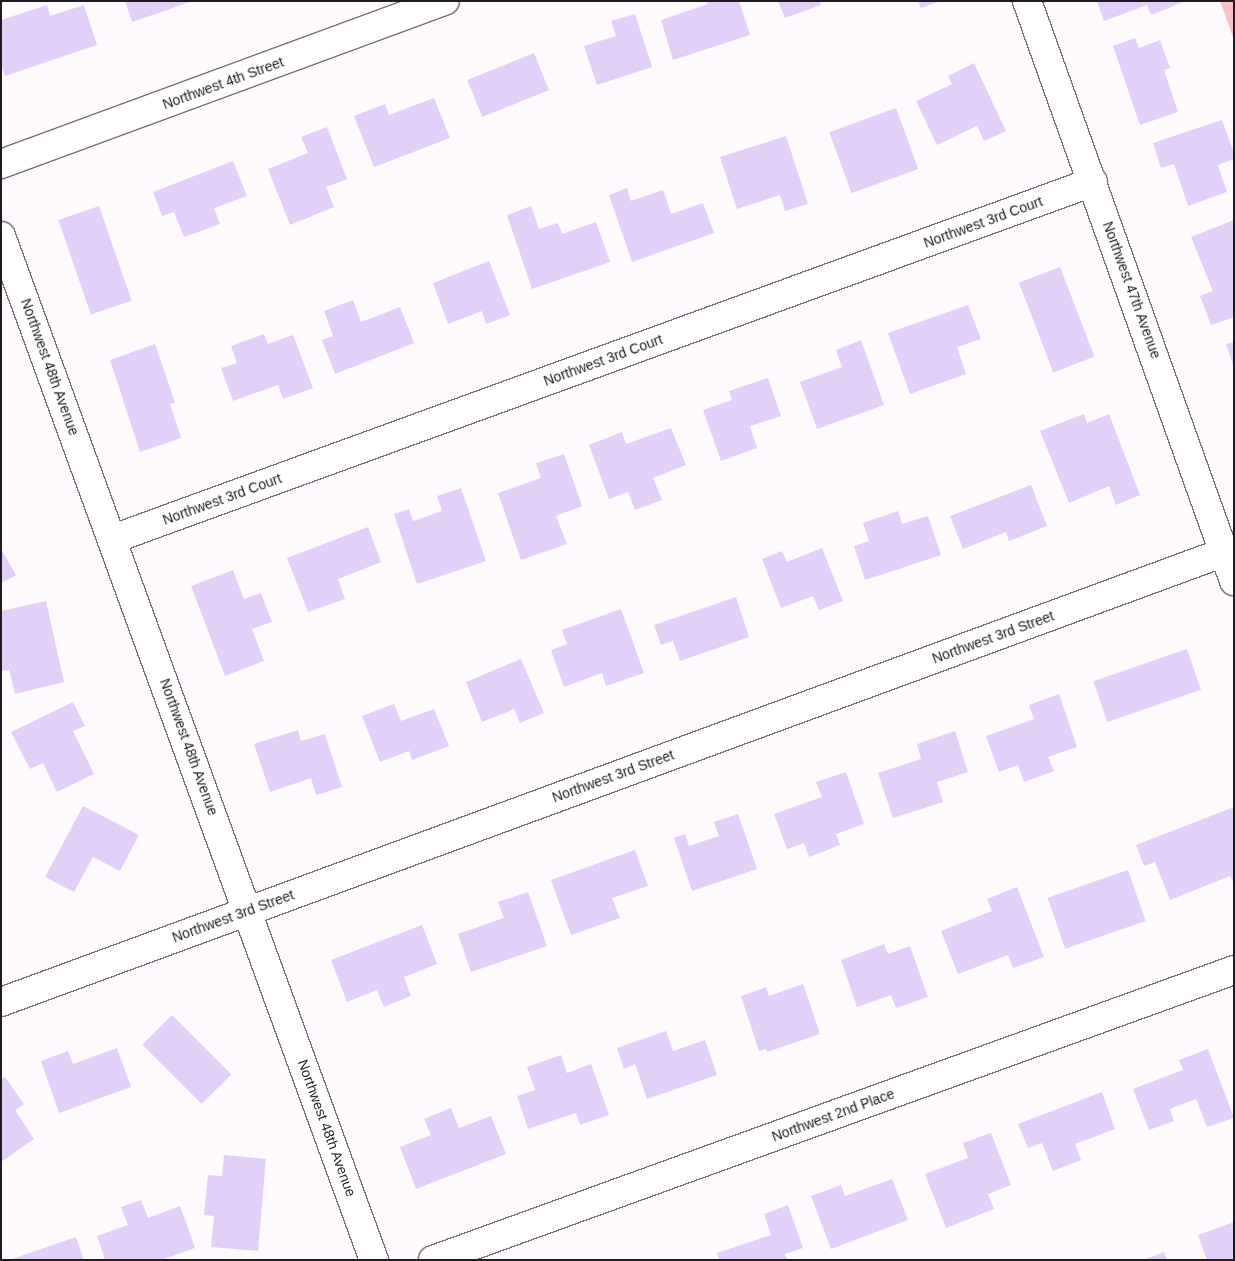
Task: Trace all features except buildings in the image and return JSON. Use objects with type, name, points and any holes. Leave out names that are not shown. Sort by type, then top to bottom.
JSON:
[{"type":"street","name":"Northwest 4th Street","points":[[1,164],[445,1]]},
{"type":"street","name":"Northwest 47th Avenue","points":[[1027,1],[1234,581]]},
{"type":"street","name":"Northwest 3rd Court","points":[[113,539],[1093,182]]},
{"type":"street","name":"Northwest 48th Avenue","points":[[1,236],[249,910],[374,1260]]},
{"type":"street","name":"Northwest 3rd Street","points":[[1,1002],[1225,552]]},
{"type":"street","name":"Northwest 2nd Place","points":[[433,1260],[1234,970]]},
{"type":"shaded area","points":[[1220,1],[1234,1],[1234,40]]}]
